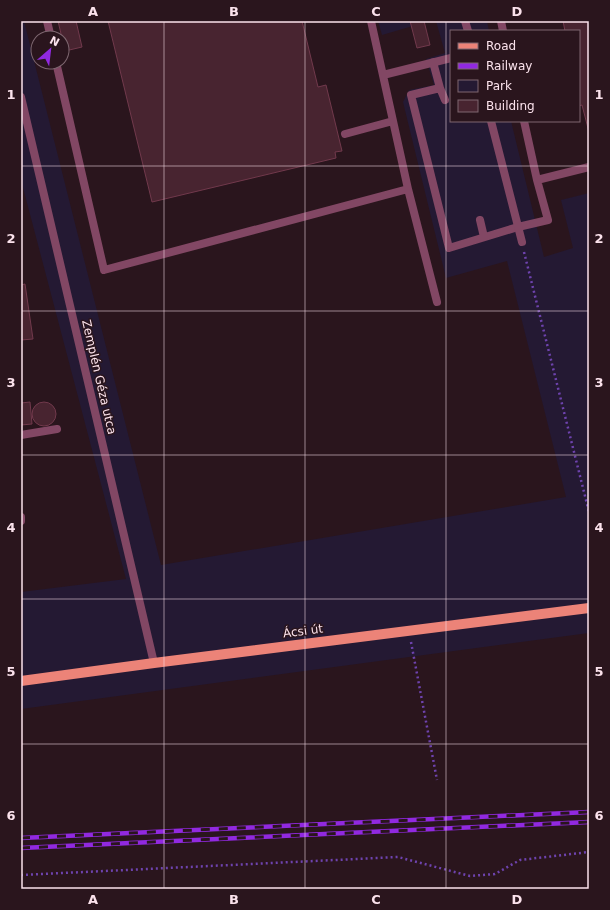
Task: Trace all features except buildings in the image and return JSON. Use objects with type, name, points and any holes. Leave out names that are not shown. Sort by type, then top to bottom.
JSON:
[{"type":"main road","name":"Ácsi út","points":[[21,681],[589,608]]},
{"type":"street","points":[[371,21],[408,189],[437,302]]},
{"type":"street","points":[[383,75],[450,58]]},
{"type":"street","points":[[433,62],[445,100]]},
{"type":"street","points":[[58,70],[104,270],[408,189]]},
{"type":"street","points":[[440,88],[411,95],[449,248],[518,227],[548,220],[524,122]]},
{"type":"street","name":"Zemplén Géza utca","points":[[21,97],[154,663]]},
{"type":"street","points":[[345,134],[393,121]]},
{"type":"street","points":[[491,122],[522,242]]},
{"type":"street","points":[[538,180],[589,167]]},
{"type":"street","points":[[480,220],[484,237]]},
{"type":"street","points":[[21,435],[57,429]]},
{"type":"path","points":[[522,242],[589,512]]},
{"type":"path","points":[[409,630],[437,780]]},
{"type":"path","points":[[21,875],[398,857],[470,876],[495,874],[520,860],[589,852]]},
{"type":"green space","points":[[21,21],[24,21],[30,45],[30,70],[36,70],[161,565],[566,497],[507,261],[446,278],[403,102],[409,90],[434,85],[426,59],[445,53],[436,21],[487,21],[489,30],[450,30],[450,122],[511,122],[544,257],[573,248],[561,200],[589,193],[589,633],[21,709],[21,592],[126,579],[21,180]]},
{"type":"green space","points":[[378,21],[430,21],[382,35]]},
{"type":"railway","points":[[21,838],[589,812]]},
{"type":"railway","points":[[21,848],[589,822]]}]
